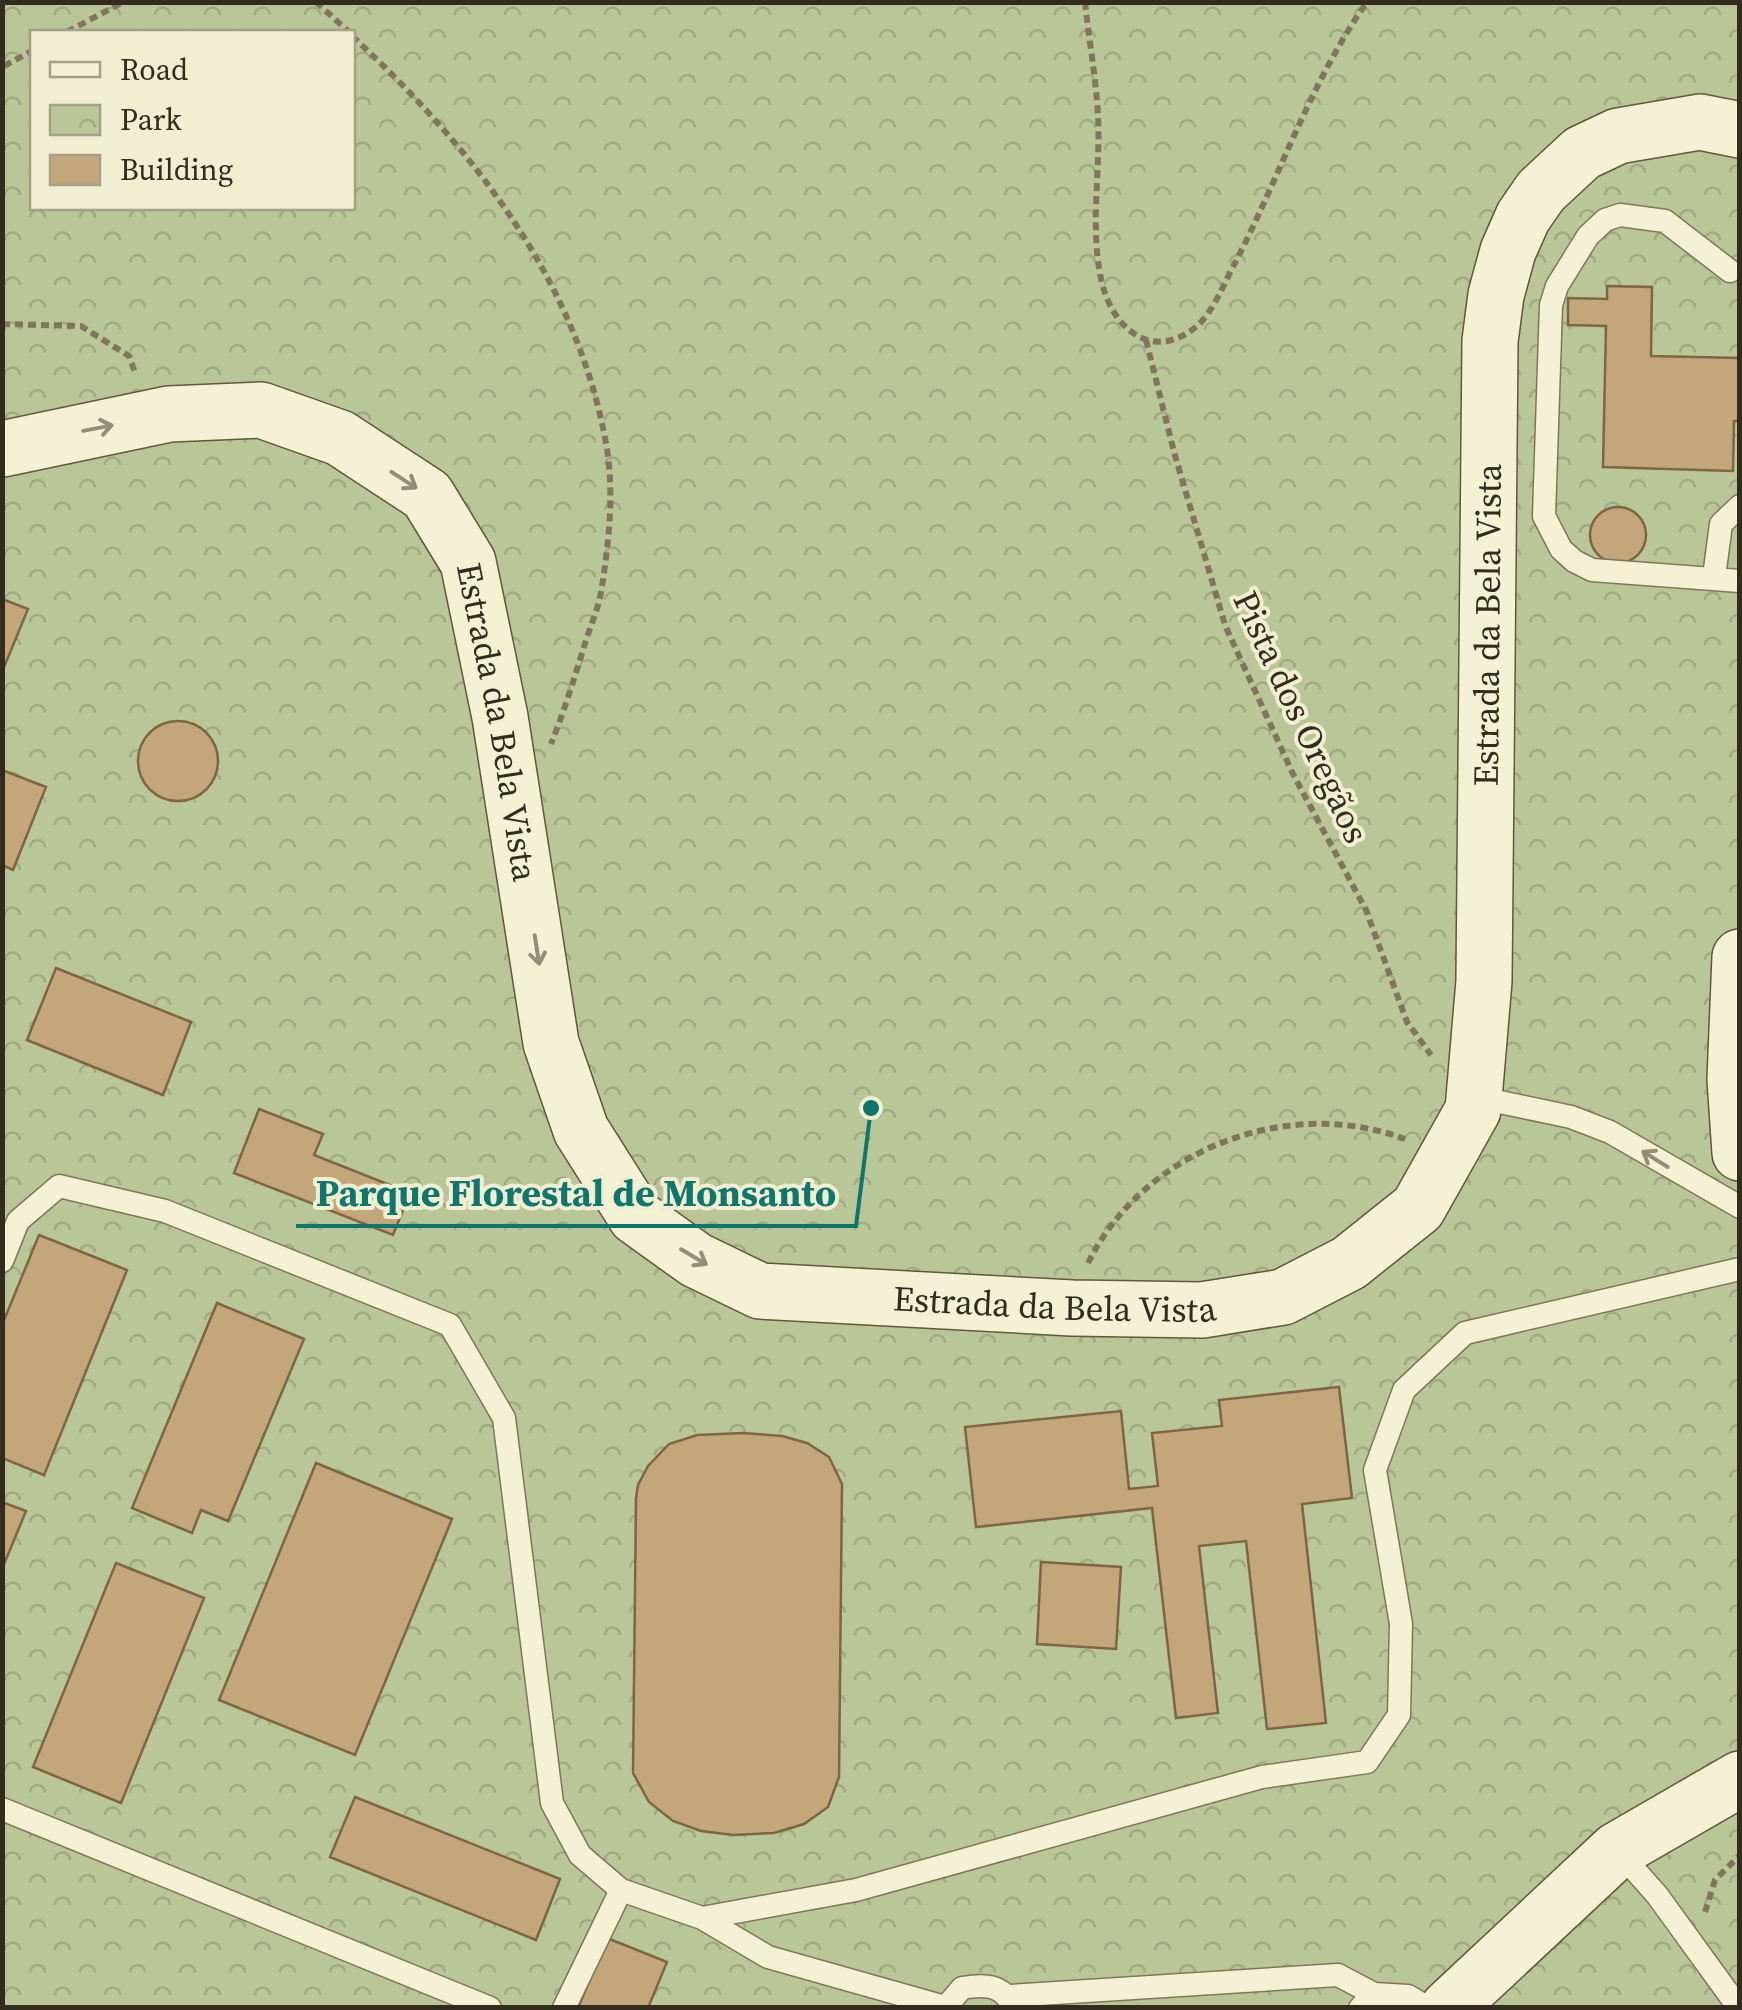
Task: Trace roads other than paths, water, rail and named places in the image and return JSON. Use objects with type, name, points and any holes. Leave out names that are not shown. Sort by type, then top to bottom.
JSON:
[{"type":"street","name":"Estrada da Bela Vista","points":[[2,449],[169,414],[260,410],[340,438],[427,495],[468,562],[500,717],[551,1043],[580,1130],[636,1217],[696,1260],[760,1291],[1053,1307],[1202,1310],[1283,1296],[1349,1263],[1418,1208],[1466,1127],[1457,1081],[1484,981],[1490,341],[1504,266],[1523,217],[1582,153],[1618,136],[1700,122],[1740,130]]},
{"type":"street","points":[[1740,957],[1735,1079],[1740,1153]]},
{"type":"street","points":[[1448,2008],[1617,1850],[1740,1779]]},
{"type":"lane","points":[[1730,271],[1665,222],[1620,216],[1605,220],[1588,236],[1569,263],[1551,305],[1544,516],[1561,549],[1574,562],[1592,570],[1740,581]]},
{"type":"lane","points":[[1714,578],[1720,524],[1740,506]]},
{"type":"lane","points":[[1457,1081],[1610,1132],[1740,1208]]},
{"type":"lane","points":[[2,1261],[10,1220],[59,1186],[164,1210],[450,1325],[504,1418],[552,1803],[580,1855],[621,1890],[702,1918],[768,1957],[946,2007],[962,1988],[987,1984],[1012,2002],[1338,1974],[1367,2001],[1408,1996],[1428,2008]]},
{"type":"lane","points":[[702,1918],[856,1890],[1262,1777],[1366,1762],[1399,1715],[1401,1624],[1375,1470],[1404,1390],[1466,1334],[1740,1270]]},
{"type":"lane","points":[[2,1808],[490,2008]]},
{"type":"lane","points":[[1617,1850],[1658,1895],[1739,2008]]},
{"type":"lane","points":[[564,2008],[621,1890]]},
{"type":"place","name":"Parque Florestal de Monsanto","points":[[871,1108]]}]
